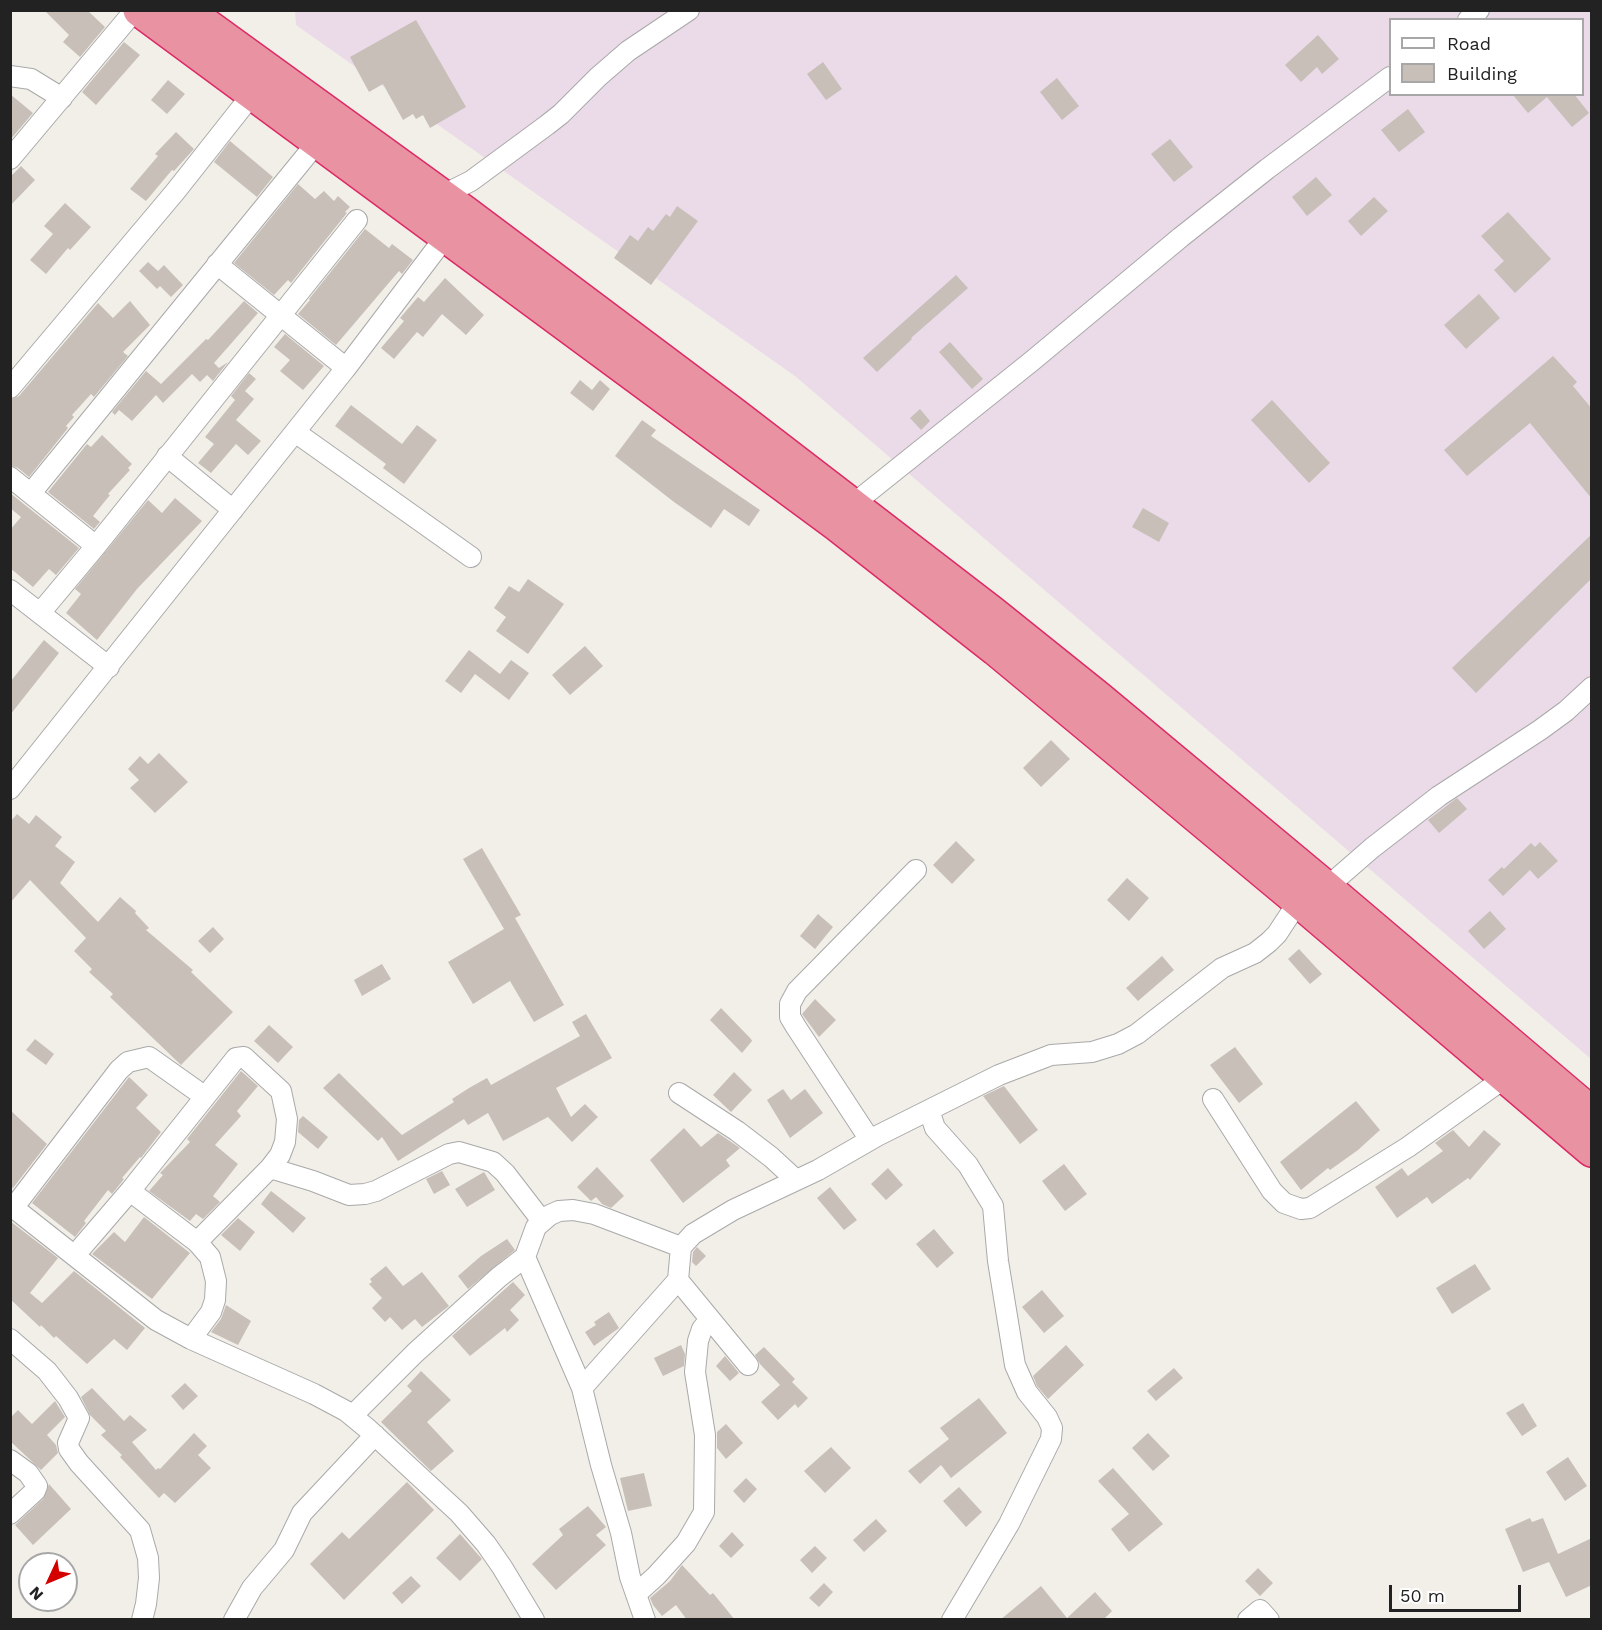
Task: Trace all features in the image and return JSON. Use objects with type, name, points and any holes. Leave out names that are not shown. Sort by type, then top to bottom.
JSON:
[{"type":"highway","points":[[140,10],[319,140],[451,214],[852,505],[1098,698],[1313,889],[1506,1077],[1592,1150]]},
{"type":"highway","points":[[185,10],[451,214],[996,650],[1313,889],[1587,1102]]},
{"type":"street","points":[[10,159],[135,10]]},
{"type":"street","points":[[10,789],[346,368],[471,181],[561,114],[628,51],[689,10]]},
{"type":"street","points":[[10,76],[31,79],[62,98]]},
{"type":"street","points":[[852,505],[1024,368],[1181,237],[1389,78]]},
{"type":"street","points":[[10,388],[175,192],[254,92]]},
{"type":"street","points":[[31,493],[319,140]]},
{"type":"street","points":[[40,613],[357,220]]},
{"type":"street","points":[[217,264],[346,368]]},
{"type":"street","points":[[295,432],[471,557]]},
{"type":"street","points":[[167,456],[233,510]]},
{"type":"street","points":[[10,477],[96,546]]},
{"type":"street","points":[[10,590],[109,667]]},
{"type":"street","points":[[582,1388],[678,1280],[681,1247],[693,1234],[733,1210],[999,1075],[1052,1055],[1098,1051],[1137,1034],[1222,968],[1262,948],[1277,934],[1313,889],[1372,848],[1439,796],[1540,730],[1566,711],[1592,687]]},
{"type":"street","points":[[870,1140],[790,1017],[790,1004],[797,991],[916,870]]},
{"type":"street","points":[[204,1096],[149,1057],[128,1062],[119,1070],[12,1206],[156,1320],[191,1339],[314,1394],[352,1416],[459,1514],[486,1544],[534,1620]]},
{"type":"street","points":[[75,1255],[130,1191],[236,1058],[243,1057],[281,1090],[287,1119],[285,1142],[280,1155],[270,1168],[197,1242]]},
{"type":"street","points":[[1213,1099],[1272,1191],[1284,1203],[1300,1209],[1310,1208],[1408,1147],[1506,1077]]},
{"type":"street","points":[[679,1093],[737,1131],[796,1180]]},
{"type":"street","points":[[929,1110],[935,1128],[968,1165],[993,1206],[998,1261],[1015,1365],[1027,1392],[1047,1417],[1052,1428],[1052,1439],[1009,1524],[952,1620]]},
{"type":"street","points":[[270,1168],[349,1195],[365,1194],[376,1191],[449,1154],[459,1152],[493,1162],[506,1173],[542,1221]]},
{"type":"street","points":[[130,1191],[197,1242],[210,1257],[216,1281],[215,1300],[211,1312],[191,1339]]},
{"type":"street","points":[[352,1416],[415,1353],[499,1277],[525,1257],[533,1233],[542,1221],[559,1211],[573,1210],[594,1214],[681,1247]]},
{"type":"street","points":[[525,1257],[582,1388],[636,1594],[645,1620]]},
{"type":"street","points":[[678,1280],[748,1365]]},
{"type":"street","points":[[636,1594],[686,1543],[704,1512],[705,1435],[695,1372],[698,1341],[702,1329],[710,1319]]},
{"type":"street","points":[[10,1339],[47,1371],[63,1391],[79,1418],[68,1443],[69,1449],[140,1530],[148,1558],[149,1578],[142,1620]]},
{"type":"street","points":[[234,1620],[252,1588],[284,1550],[302,1513],[375,1435]]},
{"type":"street","points":[[10,1460],[28,1473],[37,1486],[35,1491],[10,1514]]},
{"type":"street","points":[[1248,1620],[1260,1610],[1269,1620]]},
{"type":"shaded area","points":[[295,11],[1591,11],[1591,1059],[795,376],[296,25]]},
{"type":"building","points":[[44,10],[87,10],[105,27],[80,57],[63,42],[69,35]]},
{"type":"building","points":[[416,20],[466,107],[430,128],[423,115],[416,119],[413,114],[403,120],[383,84],[369,92],[350,57]]},
{"type":"building","points":[[1318,35],[1339,59],[1322,74],[1317,67],[1301,82],[1285,65]]},
{"type":"building","points":[[124,42],[140,55],[96,105],[82,92]]},
{"type":"building","points":[[823,62],[842,89],[826,100],[807,74]]},
{"type":"building","points":[[1057,78],[1079,106],[1062,120],[1040,92]]},
{"type":"building","points":[[168,80],[185,94],[167,114],[151,100]]},
{"type":"building","points":[[10,94],[33,113],[10,140]]},
{"type":"building","points":[[1514,96],[1576,96],[1589,113],[1572,127],[1547,97],[1528,113]]},
{"type":"building","points":[[1408,109],[1425,132],[1399,152],[1381,130]]},
{"type":"building","points":[[176,132],[194,149],[174,171],[172,170],[146,201],[130,189],[158,156],[155,154]]},
{"type":"building","points":[[1170,139],[1193,167],[1174,182],[1151,154]]},
{"type":"building","points":[[230,141],[273,177],[257,197],[214,162]]},
{"type":"building","points":[[21,166],[35,180],[10,206],[10,177]]},
{"type":"building","points":[[1316,177],[1332,195],[1307,216],[1292,197]]},
{"type":"building","points":[[298,184],[315,199],[324,191],[334,201],[338,196],[350,207],[291,283],[288,280],[274,295],[234,263]]},
{"type":"building","points":[[1374,197],[1388,211],[1361,236],[1348,221]]},
{"type":"building","points":[[65,203],[91,227],[70,250],[68,248],[46,274],[30,260],[53,234],[44,226]]},
{"type":"building","points":[[677,206],[698,221],[651,285],[614,258],[630,235],[638,241],[648,227],[653,231],[666,214],[670,217]]},
{"type":"building","points":[[1508,212],[1551,259],[1515,293],[1494,270],[1504,261],[1481,236]]},
{"type":"building","points":[[365,229],[389,248],[392,244],[413,260],[402,274],[399,271],[336,345],[298,314]]},
{"type":"building","points":[[148,262],[158,271],[164,265],[183,285],[171,297],[160,286],[157,289],[139,271]]},
{"type":"building","points":[[956,275],[968,288],[911,338],[877,372],[863,358]]},
{"type":"building","points":[[445,278],[484,315],[466,335],[442,314],[423,337],[417,332],[394,359],[381,348],[404,321],[400,318],[418,297],[424,302]]},
{"type":"building","points":[[1479,294],[1500,318],[1466,349],[1444,325]]},
{"type":"building","points":[[130,301],[150,325],[123,352],[128,356],[94,397],[91,394],[72,415],[74,417],[66,426],[68,428],[29,477],[10,465],[10,400],[19,396],[98,303],[113,318]]},
{"type":"building","points":[[244,301],[258,313],[214,363],[219,368],[228,362],[213,381],[207,375],[200,382],[192,374],[163,403],[156,395],[132,421],[119,410],[115,415],[112,412],[146,371],[161,384],[206,339],[208,340]]},
{"type":"building","points":[[285,334],[324,366],[303,390],[280,371],[290,360],[274,347]]},
{"type":"building","points":[[950,342],[983,379],[972,389],[939,352]]},
{"type":"building","points":[[1553,356],[1577,382],[1573,386],[1592,409],[1592,499],[1530,423],[1467,476],[1444,450]]},
{"type":"building","points":[[249,373],[256,379],[245,391],[254,399],[236,420],[261,441],[248,455],[236,444],[211,473],[198,463],[214,444],[205,437],[235,400],[231,396]]},
{"type":"building","points":[[580,380],[592,390],[600,380],[610,389],[593,411],[570,393]]},
{"type":"building","points":[[1272,400],[1330,463],[1309,483],[1251,420]]},
{"type":"building","points":[[351,405],[402,444],[417,425],[437,440],[404,484],[383,468],[386,464],[335,426]]},
{"type":"building","points":[[920,409],[930,421],[921,430],[910,418]]},
{"type":"building","points":[[642,420],[656,430],[651,436],[760,510],[749,526],[724,509],[711,528],[615,456]]},
{"type":"building","points":[[102,435],[132,464],[128,468],[130,470],[108,494],[110,495],[93,516],[100,522],[94,529],[48,492],[87,444],[91,447]]},
{"type":"building","points":[[10,493],[79,548],[56,575],[49,569],[33,587],[10,568],[10,530],[21,517],[10,508]]},
{"type":"building","points":[[175,498],[202,521],[137,589],[97,640],[66,613],[81,594],[75,589],[148,500],[162,513]]},
{"type":"building","points":[[1143,508],[1169,523],[1159,542],[1132,527]]},
{"type":"building","points":[[1592,534],[1592,578],[1476,693],[1452,668]]},
{"type":"building","points":[[528,579],[564,604],[528,654],[496,631],[506,617],[494,608],[509,586],[519,592]]},
{"type":"building","points":[[44,640],[59,653],[10,715],[10,682]]},
{"type":"building","points":[[585,646],[603,666],[570,695],[552,675]]},
{"type":"building","points":[[469,650],[500,674],[511,660],[529,673],[509,700],[475,674],[461,693],[445,681]]},
{"type":"building","points":[[1051,740],[1070,759],[1041,787],[1023,768]]},
{"type":"building","points":[[159,753],[188,782],[155,813],[130,788],[139,780],[128,769],[140,756],[148,764]]},
{"type":"building","points":[[1457,798],[1467,809],[1439,833],[1428,820]]},
{"type":"building","points":[[17,814],[29,824],[36,815],[62,837],[55,846],[75,862],[60,883],[98,922],[120,897],[136,911],[135,913],[149,928],[146,930],[193,970],[191,972],[233,1012],[181,1065],[110,997],[113,994],[89,972],[92,969],[74,951],[86,938],[30,880],[10,903],[10,822]]},
{"type":"building","points":[[956,841],[975,860],[952,884],[933,865]]},
{"type":"building","points":[[1540,842],[1558,861],[1538,879],[1530,870],[1503,896],[1488,880],[1502,867],[1504,869],[1531,843],[1535,847]]},
{"type":"building","points":[[482,848],[521,915],[515,918],[564,1005],[534,1022],[510,981],[473,1004],[448,962],[504,929],[463,859]]},
{"type":"building","points":[[1127,878],[1149,898],[1129,921],[1107,900]]},
{"type":"building","points":[[1490,911],[1506,929],[1484,949],[1468,931]]},
{"type":"building","points":[[818,914],[833,927],[815,949],[800,936]]},
{"type":"building","points":[[213,927],[224,939],[210,953],[198,941]]},
{"type":"building","points":[[1299,949],[1322,974],[1310,984],[1288,959]]},
{"type":"building","points":[[1162,956],[1174,970],[1138,1001],[1126,988]]},
{"type":"building","points":[[382,964],[391,979],[362,996],[354,980]]},
{"type":"building","points":[[815,999],[836,1020],[819,1037],[802,1014]]},
{"type":"building","points":[[721,1008],[752,1041],[742,1053],[710,1020]]},
{"type":"building","points":[[586,1014],[612,1058],[556,1088],[571,1117],[585,1104],[598,1117],[572,1142],[548,1117],[503,1141],[488,1113],[468,1125],[464,1119],[398,1161],[382,1137],[378,1141],[323,1088],[339,1073],[402,1135],[454,1102],[452,1099],[469,1088],[487,1078],[491,1085],[580,1036],[572,1022]]},
{"type":"building","points":[[269,1025],[293,1047],[278,1063],[254,1041]]},
{"type":"building","points":[[35,1039],[54,1054],[46,1065],[26,1050]]},
{"type":"building","points":[[1235,1047],[1263,1084],[1239,1103],[1210,1065]]},
{"type":"building","points":[[241,1071],[258,1086],[237,1111],[241,1116],[215,1145],[238,1164],[213,1196],[220,1202],[203,1219],[196,1214],[190,1221],[149,1191],[163,1175],[160,1173],[190,1142],[187,1139]]},
{"type":"building","points":[[734,1072],[752,1090],[731,1112],[713,1095]]},
{"type":"building","points":[[129,1077],[148,1095],[136,1108],[161,1132],[122,1178],[124,1179],[112,1194],[108,1190],[84,1221],[86,1223],[75,1237],[32,1203]]},
{"type":"building","points":[[1004,1086],[1038,1130],[1020,1144],[983,1096]]},
{"type":"building","points":[[783,1089],[791,1100],[805,1089],[823,1113],[790,1138],[767,1100]]},
{"type":"building","points":[[1356,1101],[1380,1130],[1358,1150],[1330,1170],[1328,1168],[1301,1190],[1280,1162]]},
{"type":"building","points":[[10,1110],[47,1144],[13,1188],[10,1186]]},
{"type":"building","points":[[303,1116],[328,1137],[318,1149],[298,1132],[299,1120]]},
{"type":"building","points":[[684,1128],[701,1147],[718,1133],[740,1148],[726,1160],[730,1166],[683,1203],[650,1160]]},
{"type":"building","points":[[1453,1130],[1469,1147],[1484,1130],[1501,1144],[1470,1180],[1468,1178],[1432,1204],[1427,1197],[1397,1218],[1375,1187],[1402,1168],[1408,1176],[1443,1151],[1435,1143]]},
{"type":"building","points":[[1064,1164],[1087,1194],[1065,1211],[1042,1181]]},
{"type":"building","points":[[597,1167],[624,1196],[611,1208],[602,1204],[596,1197],[591,1201],[577,1187]]},
{"type":"building","points":[[888,1168],[903,1185],[886,1200],[871,1184]]},
{"type":"building","points":[[442,1171],[450,1185],[434,1194],[426,1179]]},
{"type":"building","points":[[484,1172],[495,1190],[467,1207],[455,1189]]},
{"type":"building","points":[[830,1187],[857,1220],[844,1230],[817,1198]]},
{"type":"building","points":[[271,1191],[306,1218],[293,1233],[261,1204]]},
{"type":"building","points":[[144,1217],[190,1253],[152,1299],[92,1254],[114,1232],[125,1242]]},
{"type":"building","points":[[238,1218],[255,1232],[240,1251],[221,1235]]},
{"type":"building","points":[[10,1221],[58,1258],[30,1293],[42,1303],[74,1271],[145,1328],[127,1350],[114,1339],[87,1364],[56,1336],[54,1338],[41,1325],[40,1327],[10,1299]]},
{"type":"building","points":[[934,1229],[954,1253],[937,1268],[916,1244]]},
{"type":"building","points":[[507,1239],[515,1250],[468,1289],[458,1276],[481,1256]]},
{"type":"building","points":[[697,1247],[706,1256],[696,1266],[692,1262],[693,1252]]},
{"type":"building","points":[[1475,1264],[1491,1289],[1452,1314],[1436,1288]]},
{"type":"building","points":[[386,1266],[403,1286],[422,1272],[449,1306],[422,1327],[415,1319],[402,1330],[390,1317],[385,1322],[372,1308],[382,1298],[369,1284],[372,1282],[370,1279]]},
{"type":"building","points":[[513,1282],[525,1295],[510,1310],[519,1320],[507,1332],[505,1328],[470,1356],[452,1336]]},
{"type":"building","points":[[1042,1290],[1064,1316],[1044,1333],[1022,1307]]},
{"type":"building","points":[[226,1305],[251,1321],[238,1345],[211,1332],[221,1319]]},
{"type":"building","points":[[609,1312],[619,1328],[594,1346],[585,1332],[596,1325],[594,1322]]},
{"type":"building","points":[[681,1345],[685,1354],[684,1366],[663,1376],[654,1358]]},
{"type":"building","points":[[1066,1345],[1084,1365],[1048,1399],[1037,1386],[1033,1376]]},
{"type":"building","points":[[764,1347],[795,1379],[792,1382],[808,1398],[798,1408],[795,1404],[778,1420],[761,1402],[780,1385],[760,1364],[755,1355]]},
{"type":"building","points":[[725,1356],[739,1373],[730,1381],[716,1366]]},
{"type":"building","points":[[1174,1368],[1183,1378],[1156,1401],[1147,1391]]},
{"type":"building","points":[[421,1371],[451,1400],[427,1422],[454,1451],[431,1471],[381,1422],[412,1391],[407,1386]]},
{"type":"building","points":[[185,1383],[198,1396],[183,1410],[171,1396]]},
{"type":"building","points":[[92,1388],[124,1421],[130,1415],[147,1430],[132,1442],[156,1470],[160,1469],[194,1433],[207,1446],[198,1455],[211,1468],[175,1503],[164,1493],[159,1498],[120,1457],[122,1455],[101,1435],[106,1431],[90,1415],[81,1397]]},
{"type":"building","points":[[979,1398],[1007,1433],[951,1478],[941,1465],[920,1484],[908,1471],[949,1439],[940,1428]]},
{"type":"building","points":[[55,1401],[65,1417],[47,1435],[56,1445],[58,1453],[41,1470],[10,1441],[10,1418],[18,1410],[32,1424]]},
{"type":"building","points":[[1523,1403],[1537,1426],[1522,1436],[1506,1413]]},
{"type":"building","points":[[726,1424],[743,1443],[726,1459],[717,1448],[717,1432]]},
{"type":"building","points":[[1148,1433],[1170,1456],[1153,1471],[1132,1448]]},
{"type":"building","points":[[831,1447],[851,1468],[825,1493],[804,1471]]},
{"type":"building","points":[[1568,1457],[1587,1486],[1565,1501],[1546,1472]]},
{"type":"building","points":[[1113,1468],[1163,1524],[1129,1552],[1111,1529],[1129,1514],[1098,1481]]},
{"type":"building","points":[[644,1473],[652,1506],[628,1511],[620,1478]]},
{"type":"building","points":[[746,1478],[757,1489],[744,1503],[733,1491]]},
{"type":"building","points":[[407,1482],[434,1510],[344,1600],[310,1564],[342,1532],[349,1539]]},
{"type":"building","points":[[49,1484],[71,1509],[33,1545],[15,1525],[43,1499]]},
{"type":"building","points":[[959,1487],[982,1512],[966,1527],[943,1501]]},
{"type":"building","points":[[588,1506],[606,1527],[596,1535],[606,1545],[556,1590],[532,1564],[563,1535],[559,1529]]},
{"type":"building","points":[[1530,1518],[1532,1522],[1543,1518],[1558,1554],[1592,1538],[1592,1585],[1566,1597],[1549,1562],[1523,1572],[1505,1529]]},
{"type":"building","points":[[876,1519],[887,1531],[864,1552],[853,1540]]},
{"type":"building","points":[[732,1532],[744,1545],[731,1558],[719,1546]]},
{"type":"building","points":[[460,1534],[482,1559],[460,1581],[436,1558]]},
{"type":"building","points":[[815,1546],[827,1558],[812,1573],[800,1560]]},
{"type":"building","points":[[682,1565],[710,1595],[713,1593],[735,1620],[687,1620],[676,1605],[662,1616],[650,1598],[670,1581]]},
{"type":"building","points":[[1258,1568],[1273,1583],[1260,1596],[1245,1581]]},
{"type":"building","points":[[411,1576],[421,1586],[402,1604],[392,1593]]},
{"type":"building","points":[[824,1583],[833,1592],[819,1607],[809,1598]]},
{"type":"building","points":[[1041,1586],[1067,1618],[1095,1592],[1112,1611],[1103,1620],[1000,1620]]}]
